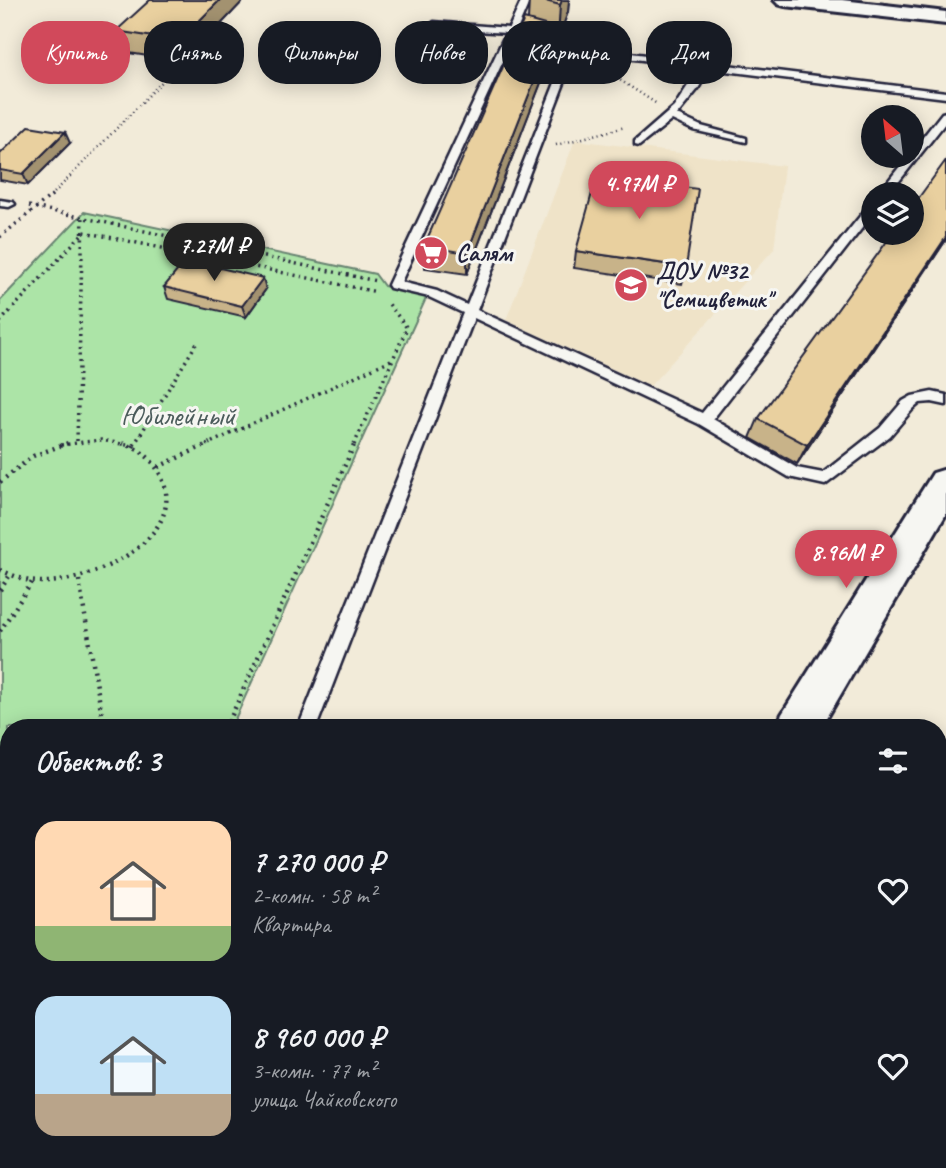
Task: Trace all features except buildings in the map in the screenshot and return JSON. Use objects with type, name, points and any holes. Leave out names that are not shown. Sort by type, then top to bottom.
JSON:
[{"type":"main road","points":[[785,0],[946,18]]},
{"type":"main road","points":[[910,0],[946,4]]},
{"type":"main road","points":[[803,719],[945,488]]},
{"type":"lane","points":[[517,21],[526,0]]},
{"type":"lane","points":[[502,53],[394,285],[433,292],[704,420],[794,473],[825,479],[885,432],[908,405],[925,398],[946,400]]},
{"type":"lane","points":[[732,68],[946,95]]},
{"type":"lane","points":[[310,719],[559,84]]},
{"type":"lane","points":[[639,143],[668,118],[697,84]]},
{"type":"lane","points":[[893,182],[946,115]]},
{"type":"lane","points":[[668,118],[742,140]]},
{"type":"lane","points":[[704,420],[861,222]]},
{"type":"path","points":[[160,84],[41,206],[394,285]]},
{"type":"path","points":[[621,84],[668,118]]},
{"type":"path","points":[[534,146],[551,147],[612,129],[668,118]]},
{"type":"path","points":[[77,441],[83,215]]},
{"type":"path","points":[[84,232],[379,293]]},
{"type":"path","points":[[0,323],[84,232]]},
{"type":"path","points":[[230,719],[407,328],[386,302]]},
{"type":"path","points":[[133,447],[198,341]]},
{"type":"path","points":[[158,467],[394,359]]},
{"type":"path","points":[[0,570],[32,582],[51,584],[79,580],[108,569],[125,559],[151,533],[164,505],[166,492],[158,467],[150,457],[133,447],[110,440],[77,441],[42,452],[1,480]]},
{"type":"path","points":[[0,590],[10,575]]},
{"type":"path","points":[[79,580],[102,719]]},
{"type":"path","points":[[0,631],[32,582]]},
{"type":"shaded area","name":"ДОУ №32 \"Семицветик\"","points":[[575,140],[784,166],[774,249],[650,386],[506,320]]},
{"type":"green space","name":"Юбилейный","points":[[84,212],[375,274],[384,286],[428,294],[235,719],[0,719],[0,301]]},
{"type":"place","name":"Салям","points":[[431,253]]},
{"type":"place","name":"ДОУ №32 \"Семицветик\"","points":[[631,285]]}]
